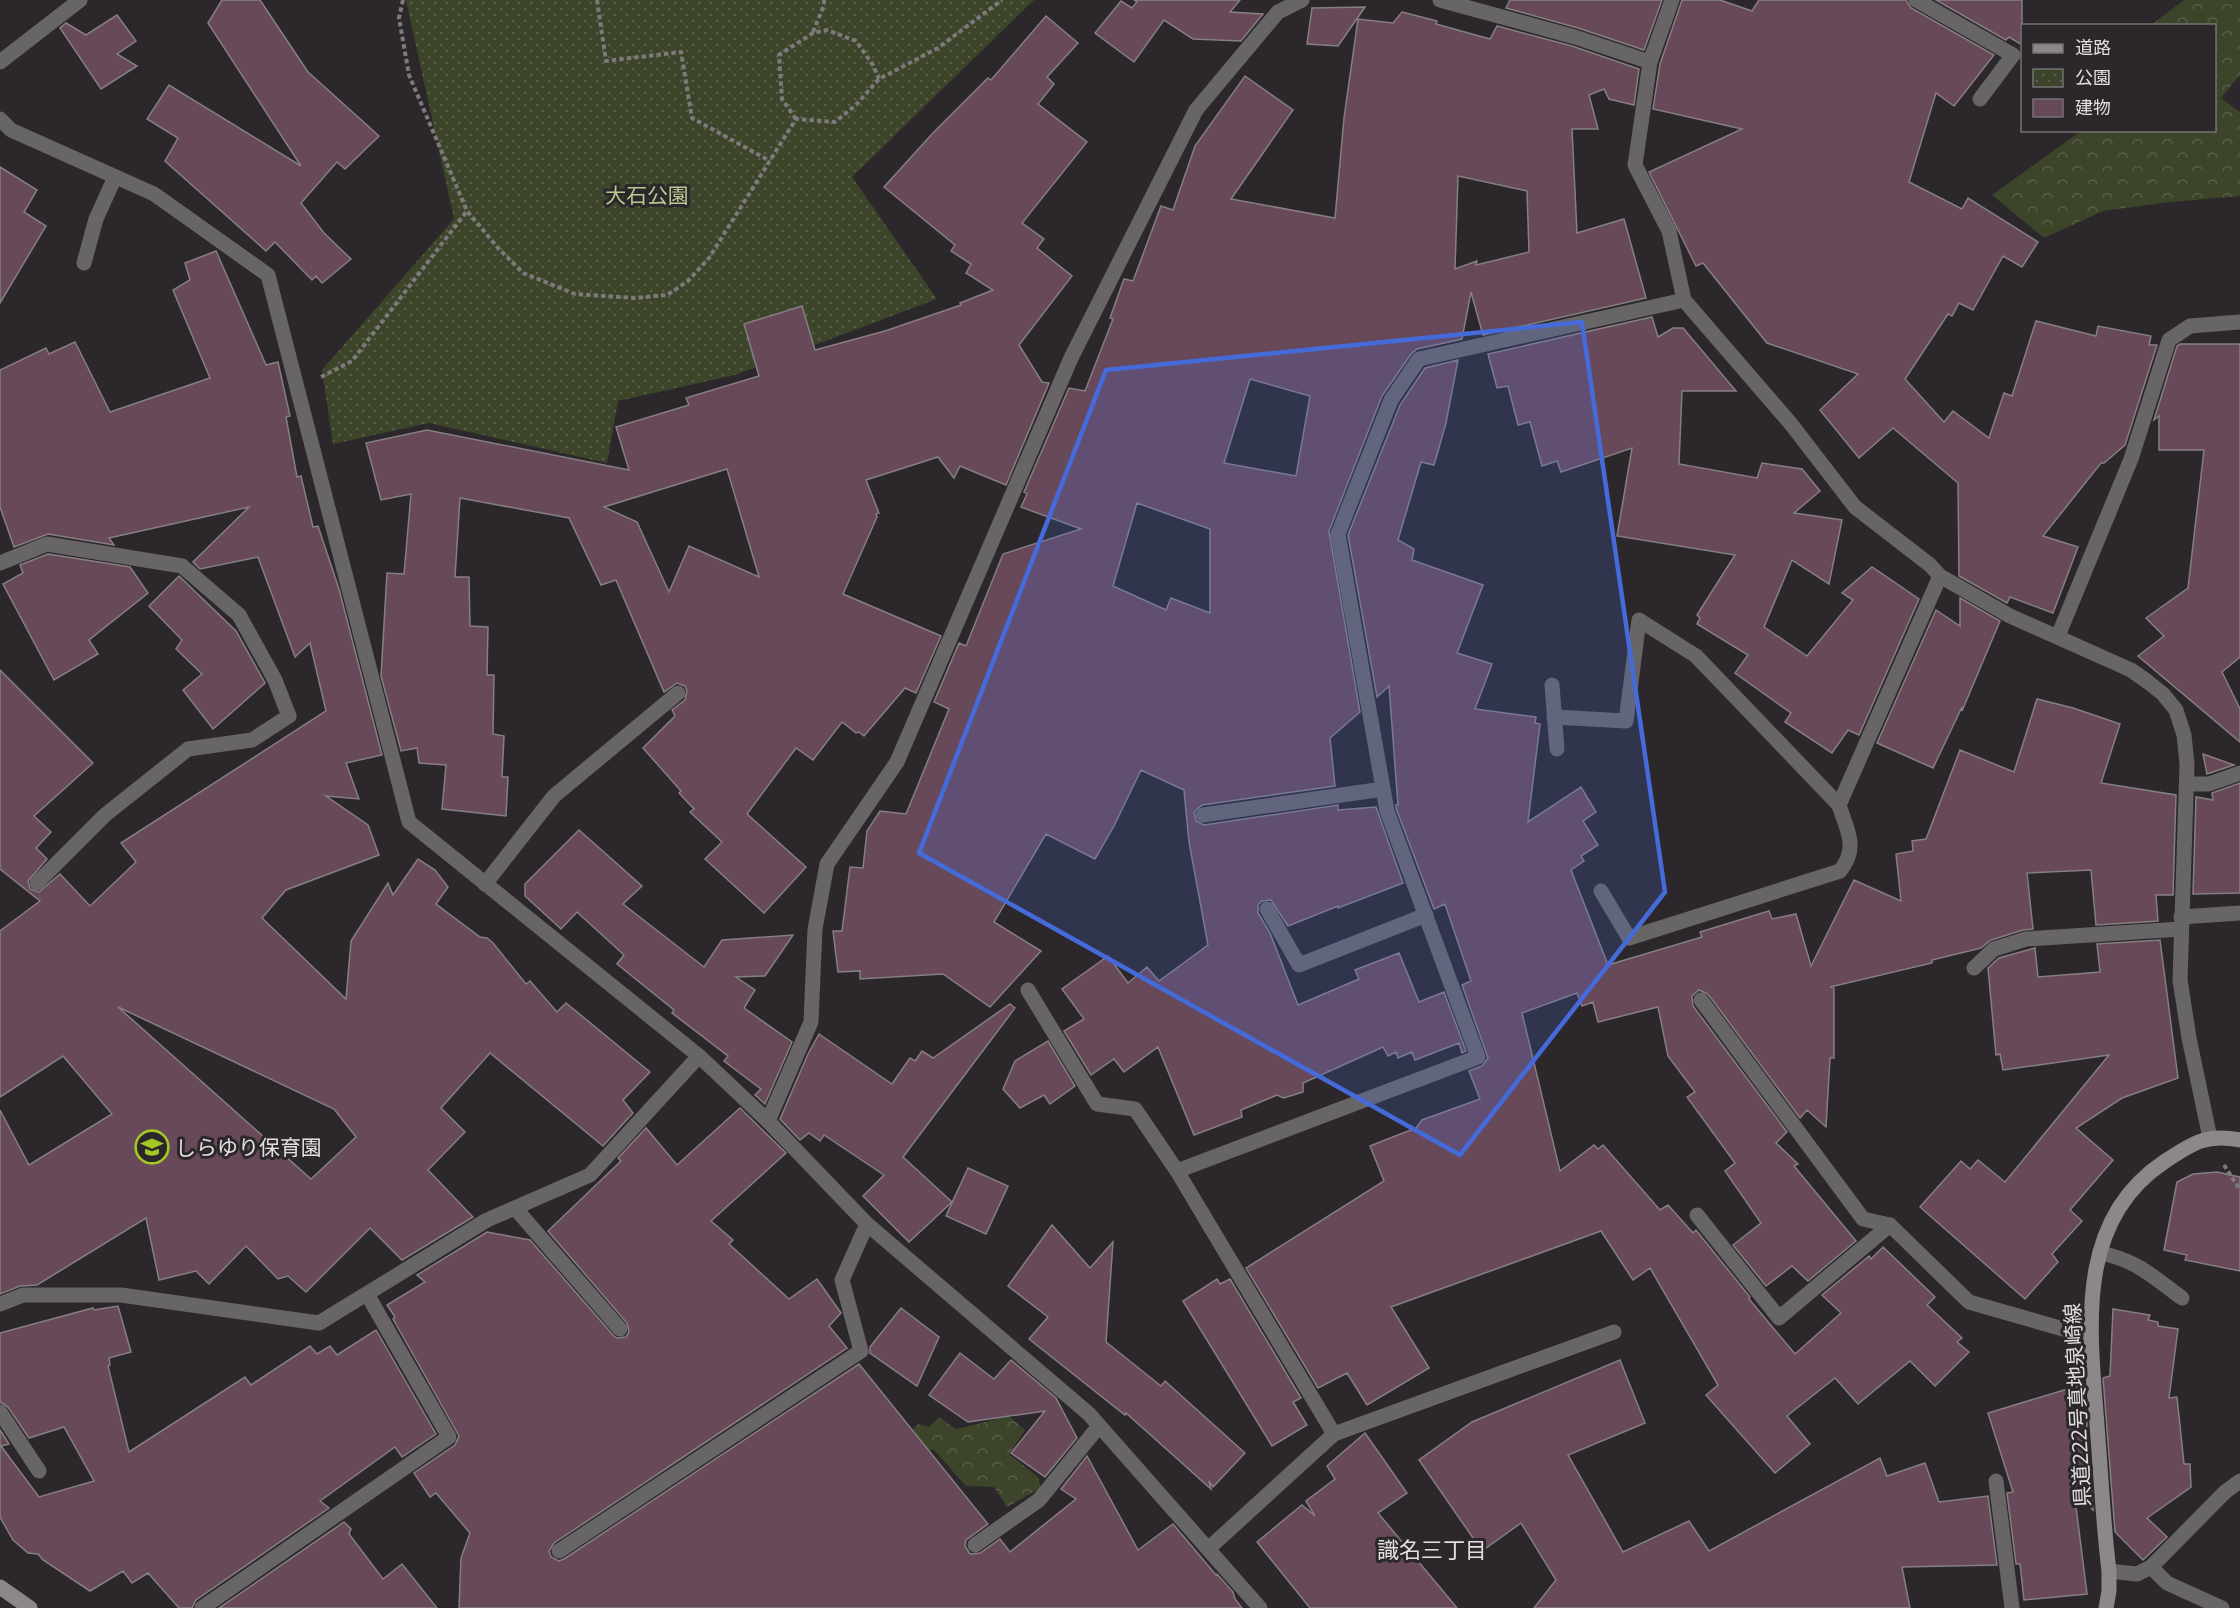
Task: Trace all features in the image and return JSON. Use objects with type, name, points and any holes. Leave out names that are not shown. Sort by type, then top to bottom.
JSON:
[{"type":"main road","name":"県道222号真地泉崎線","points":[[2106,1608],[2109,1571],[2091,1337],[2094,1275],[2100,1253],[2118,1209],[2148,1172],[2186,1146],[2210,1138],[2240,1140]]},
{"type":"main road","points":[[0,1587],[30,1608]]},
{"type":"street","points":[[0,62],[80,0]]},
{"type":"street","points":[[768,1121],[811,1022],[815,929],[827,864],[897,762],[1071,358],[1196,110],[1278,12],[1302,0]]},
{"type":"street","points":[[1440,0],[1575,37],[1650,62]]},
{"type":"street","points":[[1672,0],[1650,62],[1635,165],[1669,231],[1684,300],[1791,424],[1855,507],[1930,565],[1940,576],[2010,616],[2131,670],[2163,694],[2175,710],[2184,735],[2187,784],[2180,980],[2189,1038],[2210,1138]]},
{"type":"street","points":[[1916,0],[2013,55],[1980,99]]},
{"type":"street","points":[[0,119],[11,130],[154,194],[268,275],[409,822],[699,1056],[768,1121],[867,1224],[1089,1414],[1260,1608]]},
{"type":"street","points":[[84,263],[96,219],[115,177]]},
{"type":"street","points":[[1177,1170],[1479,1057],[1387,810],[1338,534],[1390,400],[1419,359],[1684,300]]},
{"type":"street","points":[[2058,636],[2131,459],[2169,340],[2190,326],[2240,322]]},
{"type":"street","points":[[0,563],[48,544],[182,566],[239,615],[275,680],[289,716],[252,740],[188,749],[105,815],[37,883]]},
{"type":"street","points":[[1839,805],[1940,576]]},
{"type":"street","points":[[1554,717],[1626,721],[1639,620],[1696,657],[1839,805],[1851,844],[1848,860],[1840,871],[1629,938],[1601,891]]},
{"type":"street","points":[[1552,685],[1557,749]]},
{"type":"street","points":[[485,884],[554,796],[678,693]]},
{"type":"street","points":[[2187,784],[2209,784],[2240,773]]},
{"type":"street","points":[[1203,815],[1383,789]]},
{"type":"street","points":[[1267,909],[1299,965],[1426,915]]},
{"type":"street","points":[[1974,968],[1994,949],[2026,939],[2181,923],[2240,913]]},
{"type":"street","points":[[1028,990],[1097,1104],[1135,1109],[1177,1170],[1334,1434]]},
{"type":"street","points":[[1701,1000],[1863,1220],[1890,1225],[1969,1302],[2091,1337]]},
{"type":"street","points":[[0,1304],[23,1295],[121,1295],[319,1323],[487,1220],[590,1175],[699,1056]]},
{"type":"street","points":[[515,1208],[620,1329]]},
{"type":"street","points":[[1697,1215],[1779,1318],[1890,1225]]},
{"type":"street","points":[[559,1551],[861,1352],[842,1280],[867,1224]]},
{"type":"street","points":[[2100,1253],[2135,1263],[2182,1298]]},
{"type":"street","points":[[202,1608],[449,1437],[367,1294]]},
{"type":"street","points":[[1208,1549],[1334,1434],[1614,1332]]},
{"type":"street","points":[[0,1412],[39,1471]]},
{"type":"street","points":[[975,1545],[1038,1500],[1100,1426]]},
{"type":"street","points":[[1996,1481],[2012,1608]]},
{"type":"street","points":[[2109,1571],[2137,1574],[2151,1567],[2225,1492],[2240,1481]]},
{"type":"street","points":[[2151,1567],[2167,1582],[2222,1608]]},
{"type":"path","points":[[403,0],[399,18],[409,75],[467,211],[523,273],[575,294],[634,298],[667,295],[688,281],[709,258],[796,119]]},
{"type":"path","points":[[597,0],[606,61],[681,52],[692,118],[770,161]]},
{"type":"path","points":[[813,33],[824,0]]},
{"type":"path","points":[[796,119],[835,122],[856,105],[879,80],[938,48],[1002,0]]},
{"type":"path","points":[[796,119],[782,99],[779,55],[813,33],[827,30],[856,41],[873,65],[879,80]]},
{"type":"path","points":[[298,388],[352,362],[467,211]]},
{"type":"highlighted area","points":[[1582,322],[1665,892],[1460,1155],[919,853],[1106,370]]},
{"type":"green space","name":"大石公園","points":[[406,0],[1034,0],[852,177],[937,299],[735,375],[618,401],[607,463],[429,423],[333,444],[322,370],[454,219]]},
{"type":"green space","points":[[2184,0],[2240,0],[2240,75],[2221,98],[2240,112],[2240,196],[2103,211],[2044,238],[1992,195],[2080,132],[2216,132],[2216,24],[2152,24]]},
{"type":"green space","points":[[1002,1410],[1025,1430],[1009,1454],[1038,1477],[1041,1488],[1007,1507],[994,1487],[966,1486],[933,1449],[915,1461],[900,1443],[918,1424],[929,1427],[939,1417],[956,1429],[994,1420]]},
{"type":"building","points":[[222,0],[260,0],[308,72],[379,136],[345,169],[337,162],[301,203],[324,233],[351,259],[322,283],[316,276],[312,280],[275,242],[266,251],[165,161],[178,138],[147,119],[169,85],[301,166],[208,23]]},
{"type":"building","points":[[1134,0],[1240,0],[1230,12],[1263,14],[1241,41],[1193,39],[1164,20],[1134,62],[1095,33],[1121,1],[1132,8],[1137,2]]},
{"type":"building","points":[[1510,0],[1662,0],[1644,50],[1578,28],[1506,8]]},
{"type":"building","points":[[1682,0],[1720,0],[1752,11],[1759,0],[1906,0],[1911,8],[1994,55],[1954,106],[1936,93],[1909,182],[1962,209],[1968,198],[2038,242],[2022,267],[2003,256],[1973,310],[1959,303],[1952,316],[1948,314],[1905,379],[1944,422],[1953,411],[1989,438],[2004,393],[2012,396],[2036,321],[2096,336],[2098,326],[2151,336],[2149,345],[2157,345],[2125,445],[2101,463],[2043,536],[2078,547],[2053,613],[2010,597],[2007,603],[1959,576],[1958,483],[1893,428],[1859,458],[1820,410],[1858,374],[1767,343],[1703,263],[1696,266],[1649,172],[1742,129],[1653,109],[1660,64]]},
{"type":"building","points":[[1936,0],[2022,0],[2021,44],[2009,37],[2006,40]]},
{"type":"building","points":[[1365,7],[1338,46],[1307,44],[1312,8]]},
{"type":"building","points":[[1402,12],[1490,39],[1497,26],[1572,46],[1639,69],[1634,105],[1609,99],[1604,89],[1589,95],[1598,129],[1572,129],[1577,233],[1624,219],[1646,298],[1483,335],[1471,292],[1462,339],[1417,349],[1411,354],[1382,396],[1329,531],[1360,712],[1330,738],[1335,786],[1202,805],[1194,812],[1196,821],[1204,825],[1338,805],[1338,810],[1376,807],[1403,883],[1288,926],[1271,900],[1262,901],[1258,905],[1258,913],[1270,933],[1298,1005],[1359,979],[1355,970],[1399,953],[1419,1002],[1444,992],[1466,1051],[1462,1053],[1459,1043],[1415,1060],[1412,1052],[1398,1058],[1396,1052],[1388,1056],[1383,1047],[1303,1083],[1303,1092],[1284,1098],[1277,1095],[1241,1110],[1242,1117],[1194,1135],[1158,1047],[1124,1072],[1114,1059],[1091,1075],[1064,1031],[1084,1019],[1062,989],[1108,956],[1128,983],[1147,967],[1159,981],[1208,945],[1189,842],[1184,790],[1141,770],[1095,859],[1046,834],[994,922],[1041,951],[990,1007],[943,974],[860,979],[860,971],[838,972],[833,931],[842,931],[850,867],[863,868],[867,831],[880,811],[906,814],[949,709],[934,702],[959,643],[966,646],[1003,554],[1081,529],[1021,507],[1027,494],[1024,492],[1069,388],[1085,391],[1113,319],[1110,318],[1124,279],[1133,281],[1161,206],[1173,210],[1195,146],[1245,76],[1293,110],[1231,199],[1335,218],[1344,118],[1358,19],[1393,23]],"holes":[[[1458,176],[1527,191],[1529,252],[1476,265],[1477,261],[1455,269]],[[1250,379],[1310,396],[1296,476],[1224,463]],[[1137,503],[1210,529],[1210,613],[1171,598],[1166,610],[1113,586]]]},
{"type":"building","points":[[117,15],[136,41],[117,54],[137,66],[101,89],[60,28],[66,23],[86,35]]},
{"type":"building","points":[[1046,16],[1078,43],[1047,77],[1054,84],[1038,104],[1087,142],[1022,223],[1044,239],[1037,248],[1072,276],[1019,345],[1042,382],[1049,383],[1006,485],[960,466],[954,478],[938,457],[866,480],[879,513],[876,514],[877,517],[843,594],[941,636],[916,693],[905,688],[864,736],[842,722],[813,760],[796,748],[747,814],[806,867],[764,913],[705,859],[722,842],[690,812],[694,809],[679,793],[681,791],[643,748],[675,716],[672,710],[685,700],[687,691],[685,686],[677,683],[664,692],[616,580],[601,585],[569,518],[460,498],[455,577],[469,577],[470,626],[488,627],[487,675],[494,675],[493,734],[504,736],[502,777],[508,777],[506,816],[442,809],[446,765],[419,763],[417,748],[401,751],[381,676],[387,573],[404,574],[411,494],[381,500],[366,443],[427,430],[629,470],[616,427],[689,405],[686,398],[759,376],[744,324],[802,306],[815,350],[885,331],[961,305],[960,303],[993,290],[966,273],[971,264],[951,251],[955,245],[884,187],[933,133],[988,78],[991,80]],"holes":[[[727,469],[759,577],[689,546],[669,592],[637,522],[604,507]]]},
{"type":"building","points":[[0,167],[37,190],[24,212],[46,226],[0,303]]},
{"type":"building","points":[[216,251],[266,365],[278,362],[290,416],[286,417],[297,477],[301,476],[313,527],[318,526],[339,589],[382,755],[346,763],[359,799],[326,796],[368,825],[379,855],[286,890],[262,918],[346,999],[351,941],[388,883],[393,895],[418,859],[435,870],[448,887],[436,904],[480,937],[487,938],[493,943],[526,984],[530,981],[557,1012],[566,1003],[650,1072],[623,1100],[633,1113],[603,1146],[490,1053],[441,1108],[465,1132],[428,1170],[473,1217],[402,1260],[370,1228],[306,1292],[288,1276],[278,1279],[246,1246],[209,1284],[196,1271],[159,1280],[146,1218],[37,1285],[20,1286],[0,1294],[0,1110],[29,1165],[112,1114],[63,1056],[0,1097],[0,931],[40,901],[0,869],[0,670],[93,763],[34,816],[51,832],[36,848],[47,859],[28,881],[30,889],[39,892],[60,874],[90,906],[136,862],[121,843],[326,711],[310,643],[295,657],[258,557],[200,569],[193,562],[249,507],[109,538],[114,545],[48,534],[14,547],[0,507],[0,370],[46,348],[49,354],[75,342],[110,412],[210,378],[173,290],[190,280],[185,263]],"holes":[[[118,1007],[334,1109],[356,1137],[311,1179]]]},
{"type":"building","points":[[1652,317],[1658,337],[1673,328],[1683,328],[1736,391],[1682,391],[1679,464],[1757,478],[1762,463],[1802,469],[1820,491],[1794,513],[1842,520],[1829,584],[1792,560],[1764,627],[1807,656],[1853,600],[1842,593],[1872,567],[1919,599],[1859,735],[1848,730],[1832,753],[1785,722],[1791,713],[1735,673],[1748,655],[1697,624],[1700,618],[1697,615],[1735,555],[1617,536],[1632,448],[1561,472],[1557,461],[1542,466],[1530,422],[1518,425],[1508,386],[1497,388],[1488,354]]},
{"type":"building","points":[[2180,344],[2240,344],[2240,657],[2222,672],[2240,709],[2240,742],[2138,656],[2164,636],[2146,618],[2188,588],[2204,450],[2159,450],[2159,416],[2154,420],[2177,346]]},
{"type":"building","points":[[1458,360],[1446,423],[1434,465],[1421,462],[1398,540],[1414,549],[1412,560],[1483,585],[1457,653],[1492,664],[1475,709],[1536,717],[1535,723],[1540,724],[1528,822],[1581,787],[1596,812],[1583,821],[1598,845],[1581,856],[1584,861],[1571,870],[1608,965],[1702,937],[1700,932],[1769,911],[1772,919],[1796,914],[1811,966],[1854,880],[1901,901],[1896,854],[1913,851],[1912,841],[1926,839],[1960,750],[2014,772],[2037,699],[2120,724],[2101,783],[2176,795],[2173,895],[2156,895],[2158,921],[2096,925],[2091,870],[2027,873],[2033,929],[1991,940],[1981,948],[1932,960],[1932,963],[1830,987],[1834,988],[1834,1058],[1830,1058],[1826,1127],[1807,1110],[1800,1118],[1708,994],[1699,990],[1692,996],[1693,1006],[1787,1132],[1776,1143],[1798,1164],[1794,1166],[1856,1241],[1808,1281],[1792,1266],[1766,1286],[1733,1245],[1761,1223],[1725,1171],[1735,1163],[1687,1097],[1695,1092],[1668,1056],[1658,1007],[1598,1022],[1593,1002],[1582,1006],[1577,993],[1522,1013],[1560,1171],[1594,1145],[1598,1149],[1603,1145],[1660,1210],[1668,1205],[1693,1233],[1696,1230],[1795,1354],[1841,1313],[1822,1295],[1869,1256],[1871,1259],[1883,1247],[1935,1297],[1927,1305],[1962,1338],[1957,1342],[1969,1352],[1935,1386],[1910,1361],[1858,1404],[1835,1378],[1787,1416],[1810,1444],[1775,1473],[1706,1395],[1718,1385],[1650,1268],[1633,1280],[1601,1231],[1391,1307],[1429,1368],[1367,1405],[1347,1373],[1318,1388],[1246,1268],[1384,1181],[1370,1146],[1416,1128],[1422,1120],[1480,1099],[1469,1071],[1482,1066],[1488,1058],[1462,985],[1471,981],[1445,904],[1434,909],[1396,808],[1398,805],[1389,686],[1377,697],[1348,535],[1400,405],[1425,368]]},
{"type":"building","points":[[48,554],[130,567],[148,593],[89,640],[98,654],[54,680],[3,584],[23,573],[20,565]]},
{"type":"building","points":[[179,576],[236,631],[265,683],[213,729],[183,690],[202,674],[176,649],[182,640],[149,606]]},
{"type":"building","points":[[1960,598],[2000,621],[1962,711],[1962,707],[1933,768],[1877,743],[1936,610],[1960,626]]},
{"type":"building","points":[[2203,754],[2234,765],[2207,774]]},
{"type":"building","points":[[2240,783],[2240,893],[2193,894],[2196,797],[2213,800],[2212,793]]},
{"type":"building","points":[[579,830],[642,886],[623,904],[704,967],[722,940],[793,935],[765,976],[736,977],[755,990],[744,1008],[792,1042],[765,1104],[755,1095],[761,1089],[724,1061],[728,1056],[672,1013],[674,1010],[617,964],[624,955],[577,912],[561,929],[525,896],[525,884]]},
{"type":"building","points":[[2160,940],[2178,1078],[2122,1098],[2076,1128],[2113,1160],[2070,1210],[2082,1221],[2052,1254],[2058,1262],[2025,1299],[1920,1207],[1961,1161],[1970,1169],[1978,1160],[2005,1182],[2109,1055],[2003,1070],[2000,1054],[1996,1055],[1988,968],[1999,958],[2035,948],[2038,977],[2100,972],[2097,944]]},
{"type":"building","points":[[1010,1004],[1015,1008],[903,1157],[952,1202],[909,1242],[863,1196],[884,1175],[824,1135],[820,1141],[809,1133],[800,1140],[780,1119],[819,1034],[892,1084],[910,1058],[915,1061],[922,1051],[933,1058]]},
{"type":"building","points":[[1048,1041],[1075,1086],[1050,1104],[1044,1095],[1020,1108],[1003,1089],[1015,1061]]},
{"type":"building","points":[[740,1108],[786,1153],[711,1221],[733,1240],[729,1244],[789,1299],[817,1279],[841,1313],[829,1326],[847,1348],[554,1543],[549,1551],[551,1557],[559,1561],[564,1559],[859,1364],[988,1524],[966,1540],[965,1546],[970,1554],[980,1553],[1000,1539],[1010,1552],[1076,1499],[1061,1489],[1087,1456],[1138,1550],[1173,1524],[1233,1592],[1242,1608],[459,1608],[461,1558],[470,1533],[436,1493],[430,1497],[414,1473],[455,1445],[459,1436],[387,1305],[425,1282],[417,1275],[487,1232],[530,1240],[613,1335],[617,1338],[626,1337],[629,1332],[627,1323],[548,1231],[621,1161],[618,1158],[646,1128],[677,1165]]},
{"type":"building","points":[[968,1168],[1008,1186],[986,1234],[946,1216]]},
{"type":"building","points":[[2217,1172],[2240,1177],[2240,1271],[2185,1260],[2187,1255],[2164,1250],[2177,1182],[2193,1174]]},
{"type":"building","points":[[1052,1225],[1090,1268],[1113,1242],[1106,1342],[1161,1386],[1165,1381],[1245,1453],[1213,1487],[1209,1481],[1211,1489],[1126,1413],[1125,1415],[1029,1339],[1048,1317],[1008,1286]]},
{"type":"building","points":[[1217,1279],[1220,1284],[1230,1279],[1301,1398],[1293,1402],[1307,1425],[1272,1446],[1183,1301]]},
{"type":"building","points":[[118,1306],[131,1352],[109,1358],[110,1365],[108,1366],[129,1452],[245,1377],[251,1385],[310,1346],[317,1354],[330,1346],[337,1355],[376,1330],[436,1434],[402,1457],[395,1447],[320,1501],[329,1508],[196,1600],[192,1608],[179,1608],[148,1573],[132,1583],[123,1571],[90,1591],[43,1560],[38,1554],[28,1553],[13,1540],[0,1517],[0,1430],[9,1444],[1,1446],[39,1497],[94,1481],[64,1427],[29,1438],[8,1407],[0,1402],[0,1333],[93,1308],[94,1310]]},
{"type":"building","points":[[901,1308],[939,1337],[917,1386],[870,1353],[870,1347]]},
{"type":"building","points":[[2113,1309],[2150,1315],[2148,1320],[2158,1322],[2158,1326],[2178,1329],[2169,1398],[2177,1397],[2184,1464],[2190,1464],[2191,1487],[2147,1518],[2167,1537],[2143,1560],[2115,1532],[2103,1378],[2110,1376]]},
{"type":"building","points":[[960,1353],[994,1379],[1011,1360],[1056,1398],[1077,1438],[1045,1477],[1011,1453],[1045,1411],[968,1422],[929,1395]]},
{"type":"building","points":[[1620,1360],[1645,1423],[1568,1455],[1623,1552],[1689,1521],[1709,1551],[1880,1458],[1887,1476],[1925,1463],[1939,1502],[1988,1496],[1997,1565],[1902,1567],[1910,1608],[1534,1608],[1556,1580],[1521,1523],[1482,1551],[1419,1460],[1472,1422]]},
{"type":"building","points":[[2084,1384],[2093,1510],[2074,1491],[2087,1594],[2024,1600],[2020,1564],[2016,1564],[2007,1493],[2013,1492],[1988,1413]]},
{"type":"building","points":[[1365,1433],[1407,1493],[1378,1513],[1457,1608],[1310,1608],[1257,1542],[1302,1505],[1315,1516],[1306,1501],[1335,1479],[1327,1466]]},
{"type":"building","points":[[344,1522],[351,1529],[349,1534],[383,1579],[402,1564],[437,1608],[219,1608]]},
{"type":"place","name":"しらゆり保育園","points":[[152,1147]]},
{"type":"district","name":"識名三丁目","points":[[1432,1549]]}]
